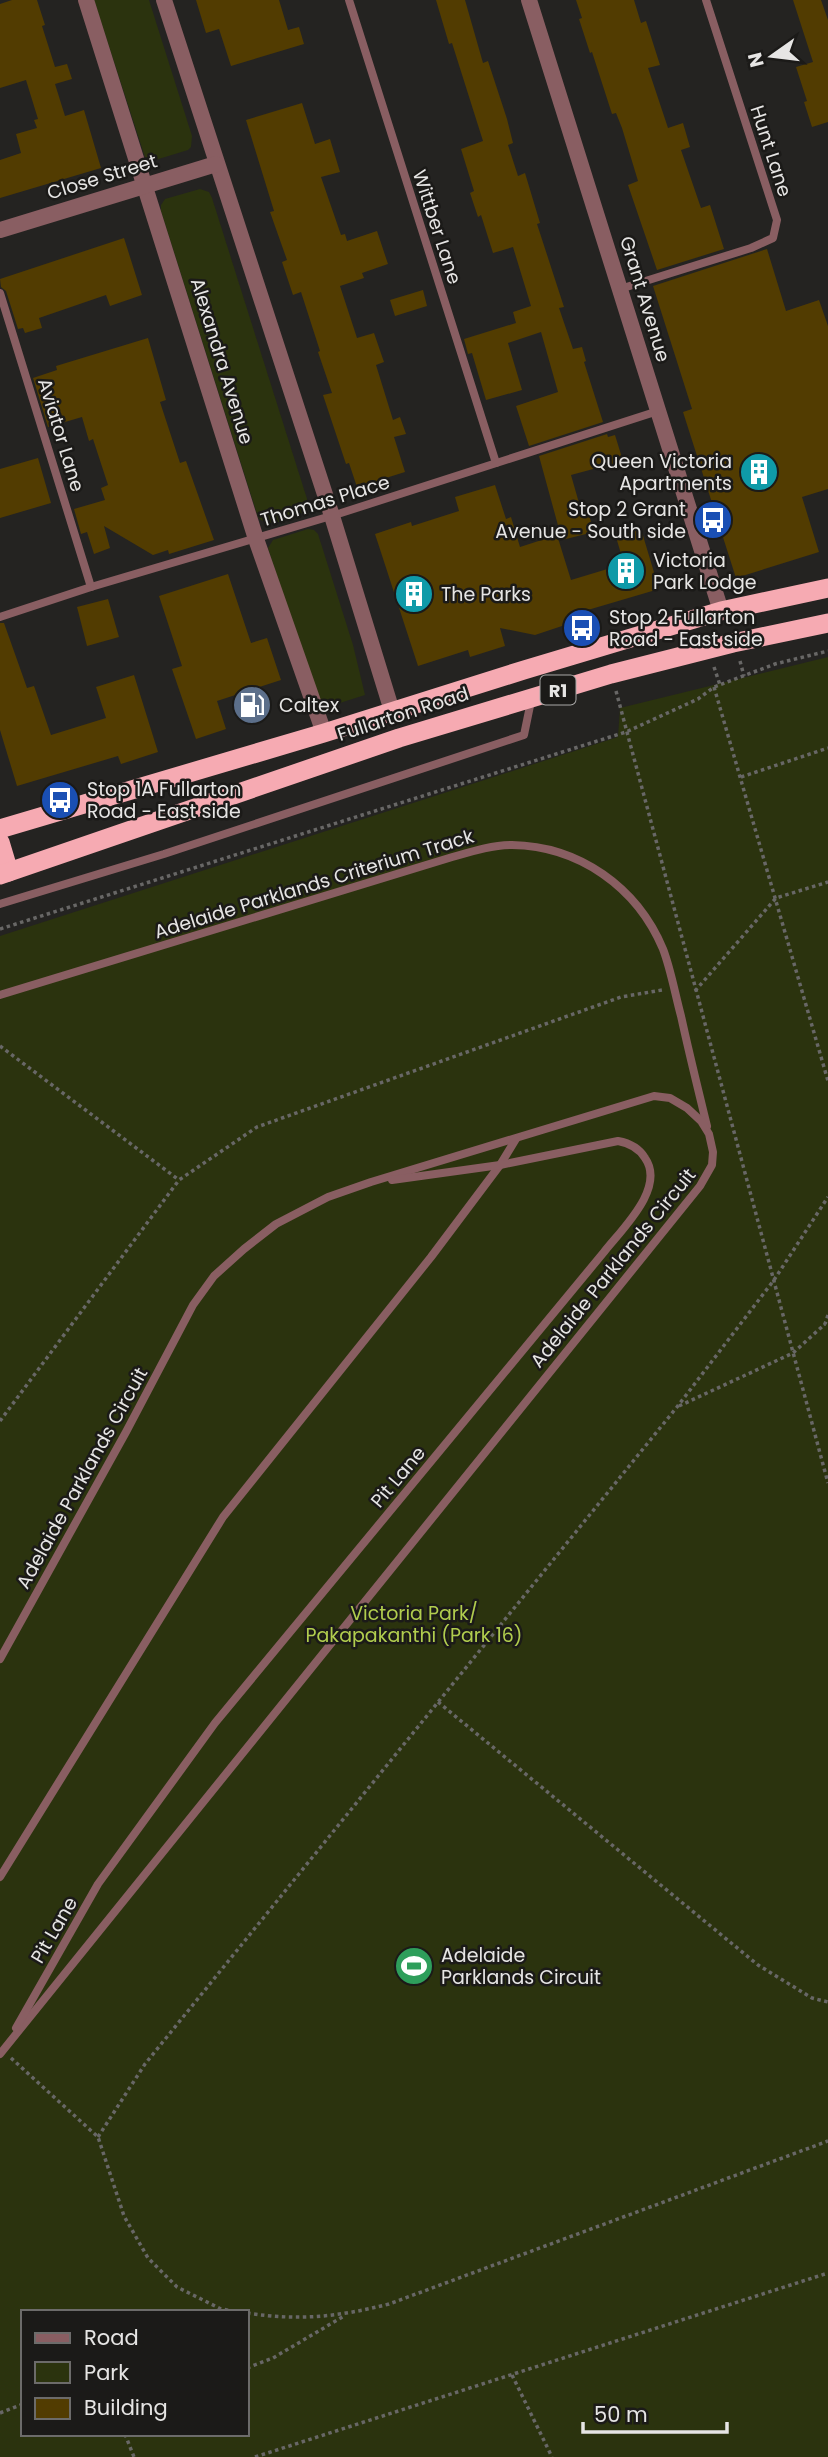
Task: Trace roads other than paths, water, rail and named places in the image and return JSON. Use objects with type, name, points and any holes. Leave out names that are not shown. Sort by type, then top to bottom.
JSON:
[{"type":"highway","name":"Fullarton Road","points":[[0,829],[721,611],[828,589]]},
{"type":"highway","points":[[721,611],[733,643]]},
{"type":"highway","name":"Fullarton Road","points":[[5,873],[342,757],[611,674],[733,643],[828,623]]},
{"type":"highway","points":[[324,733],[342,757]]},
{"type":"highway","points":[[0,842],[5,873]]},
{"type":"street","name":"Alexandra Avenue","points":[[86,0],[256,539],[324,733]]},
{"type":"street","points":[[164,0],[332,516],[392,711]]},
{"type":"street","name":"Grant Avenue","points":[[529,0],[721,611]]},
{"type":"street","name":"Close Street","points":[[0,230],[216,164]]},
{"type":"lane","name":"Wittber Lane","points":[[349,0],[496,463]]},
{"type":"lane","name":"Hunt Lane","points":[[620,289],[751,248],[773,238],[778,220],[706,0]]},
{"type":"lane","name":"Aviator Lane","points":[[0,293],[91,587]]},
{"type":"lane","name":"Thomas Place","points":[[0,617],[91,587],[332,516],[658,411]]},
{"type":"lane","points":[[0,904],[188,847],[524,735],[532,698]]},
{"type":"lane","name":"Adelaide Parklands Criterium Track","points":[[0,996],[485,848],[510,845],[540,848],[567,855],[608,876],[628,895],[663,948],[709,1134]]},
{"type":"lane","name":"Adelaide Parklands Circuit","points":[[0,1659],[194,1305],[215,1276],[276,1224],[328,1197],[371,1182],[631,1102],[659,1096],[670,1098],[701,1121],[709,1134],[713,1152],[712,1165],[700,1186],[1,2052]]},
{"type":"lane","points":[[0,1877],[223,1517],[431,1258],[516,1139]]},
{"type":"lane","name":"Pit Lane","points":[[1,2052],[98,1884],[215,1723],[604,1252],[647,1196],[651,1181],[650,1168],[644,1156],[633,1146],[618,1141],[500,1165],[371,1182]]},
{"type":"place","name":"Queen Victoria Apartments","points":[[759,472]]},
{"type":"place","name":"Stop 2 Grant Avenue - South side","points":[[713,520]]},
{"type":"place","name":"Victoria Park Lodge","points":[[626,571]]},
{"type":"place","name":"The Parks","points":[[414,594]]},
{"type":"place","name":"Stop 2 Fullarton Road - East side","points":[[582,628]]},
{"type":"place","name":"Caltex","points":[[252,705]]},
{"type":"place","name":"Stop 1A Fullarton Road - East side","points":[[60,800]]},
{"type":"place","name":"Adelaide Parklands Circuit","points":[[414,1966]]},
{"type":"park label","name":"Victoria Park/ Pakapakanthi (Park 16)","points":[[414,1624]]}]
